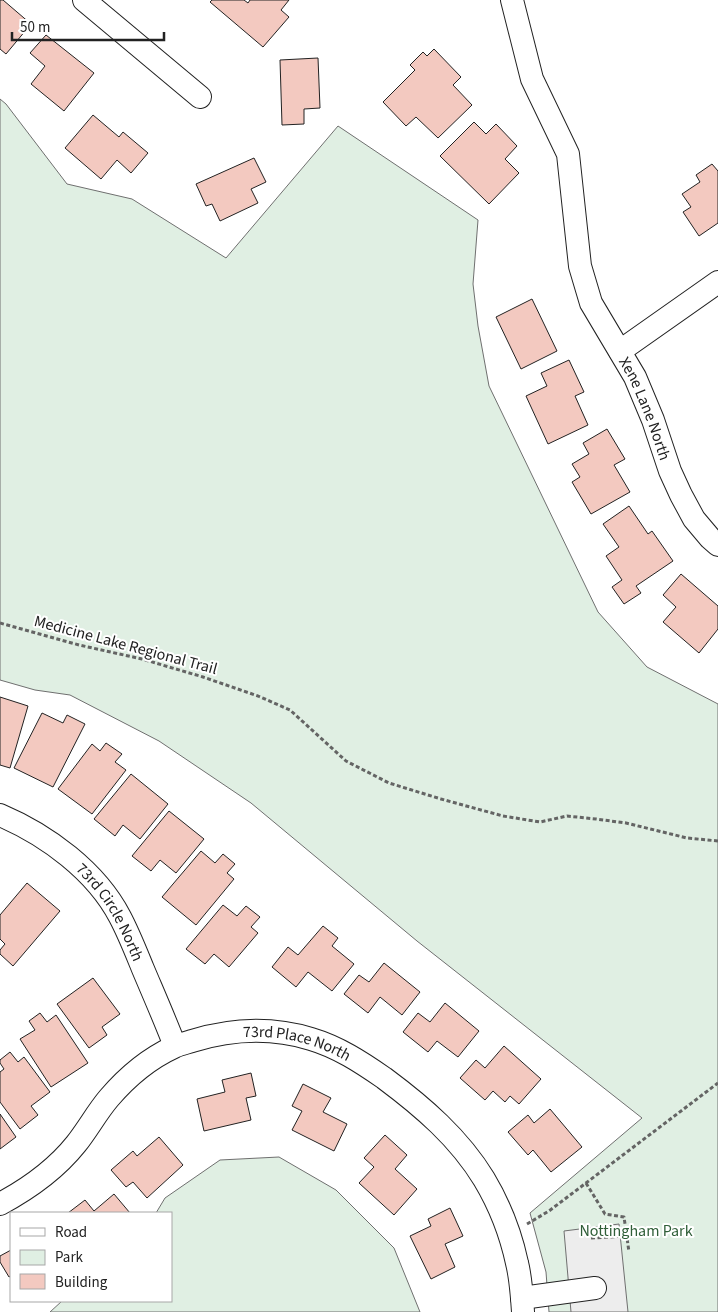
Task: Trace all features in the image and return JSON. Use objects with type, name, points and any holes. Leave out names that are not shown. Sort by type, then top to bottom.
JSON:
[{"type":"street","points":[[84,0],[200,97]]},
{"type":"street","name":"Xene Lane North","points":[[512,0],[532,80],[568,154],[580,266],[592,303],[634,377],[653,420],[670,471],[681,495],[694,519],[718,545]]},
{"type":"street","points":[[620,350],[718,282]]},
{"type":"street","name":"73rd Circle North","points":[[0,816],[16,822],[62,851],[101,890],[119,916],[175,1046]]},
{"type":"street","name":"73rd Place North","points":[[0,1204],[23,1192],[50,1170],[76,1145],[109,1098],[150,1061],[175,1046],[206,1037],[232,1032],[279,1032],[310,1038],[358,1061],[407,1095],[454,1138],[484,1179],[496,1203],[508,1233],[517,1264],[522,1305]]},
{"type":"street","points":[[522,1305],[595,1288]]},
{"type":"path","name":"Medicine Lake Regional Trail","points":[[0,622],[79,645],[142,659],[258,696],[290,710],[346,761],[389,783],[441,799],[503,816],[540,822],[567,816],[596,819],[626,823],[687,838],[718,841]]},
{"type":"path","points":[[508,1233],[530,1223],[549,1211],[718,1083]]},
{"type":"path","points":[[586,1182],[604,1214],[624,1218],[629,1252]]},
{"type":"path","points":[[591,1238],[627,1236]]},
{"type":"green space","name":"Nottingham Park","points":[[0,99],[6,104],[67,184],[132,199],[226,258],[338,126],[478,220],[473,284],[478,326],[489,386],[598,612],[647,667],[718,704],[718,1312],[549,1312],[546,1272],[530,1213],[642,1118],[417,941],[251,803],[159,741],[70,695],[35,690],[0,680]]},
{"type":"green space","points":[[279,1157],[336,1190],[394,1248],[420,1312],[50,1312],[61,1302],[172,1302],[172,1212],[157,1212],[165,1198],[220,1160]]},
{"type":"shaded area","points":[[619,1224],[628,1312],[571,1312],[564,1231]]},
{"type":"building","points":[[0,0],[3,0],[31,24],[6,54],[0,49]]},
{"type":"building","points":[[212,0],[244,0],[248,3],[250,0],[289,0],[281,10],[289,17],[263,47],[210,2]]},
{"type":"building","points":[[46,35],[94,73],[64,111],[31,84],[45,66],[30,53]]},
{"type":"building","points":[[434,49],[461,77],[453,85],[472,105],[438,138],[416,117],[406,126],[383,102],[415,70],[410,65],[423,52],[427,56]]},
{"type":"building","points":[[318,58],[320,108],[304,109],[304,124],[282,125],[280,60]]},
{"type":"building","points":[[93,115],[119,137],[123,132],[148,153],[131,173],[117,160],[101,179],[65,148]]},
{"type":"building","points":[[474,122],[486,134],[496,124],[517,146],[505,159],[519,173],[489,204],[440,156]]},
{"type":"building","points":[[254,158],[266,182],[251,189],[258,203],[220,221],[212,204],[206,206],[196,184]]},
{"type":"building","points":[[712,164],[718,171],[718,223],[699,236],[683,212],[691,207],[682,194],[700,182],[696,175]]},
{"type":"building","points":[[532,299],[557,351],[521,369],[496,317]]},
{"type":"building","points":[[569,360],[584,392],[575,396],[588,425],[548,444],[526,396],[547,386],[541,373]]},
{"type":"building","points":[[607,429],[625,459],[614,465],[630,492],[591,514],[572,482],[580,477],[572,464],[589,454],[583,443]]},
{"type":"building","points":[[629,506],[648,534],[652,531],[673,561],[636,586],[641,593],[624,604],[612,587],[622,580],[606,556],[619,547],[603,524]]},
{"type":"building","points":[[681,574],[718,606],[718,629],[699,653],[663,622],[676,607],[663,595]]},
{"type":"building","points":[[0,697],[28,706],[10,768],[0,765]]},
{"type":"building","points":[[42,713],[63,723],[67,715],[85,724],[53,787],[14,768]]},
{"type":"building","points":[[106,743],[122,754],[115,762],[126,770],[92,814],[58,789],[92,744],[100,751]]},
{"type":"building","points":[[131,774],[168,804],[140,839],[123,825],[115,836],[94,819]]},
{"type":"building","points":[[169,811],[204,839],[176,873],[160,860],[151,871],[132,856]]},
{"type":"building","points":[[201,851],[215,863],[223,854],[235,864],[227,873],[234,879],[196,925],[162,897]]},
{"type":"building","points":[[27,883],[60,911],[13,966],[0,954],[0,950],[5,944],[0,939],[0,915]]},
{"type":"building","points":[[223,905],[237,916],[246,906],[260,917],[251,927],[258,933],[229,967],[214,954],[205,964],[186,949]]},
{"type":"building","points":[[323,926],[338,938],[332,946],[354,964],[332,991],[308,972],[296,987],[272,967],[288,947],[298,955]]},
{"type":"building","points":[[384,963],[420,992],[402,1015],[380,997],[368,1013],[344,994],[359,975],[369,982]]},
{"type":"building","points":[[93,978],[120,1014],[102,1027],[107,1035],[89,1048],[57,1004]]},
{"type":"building","points":[[445,1003],[479,1031],[458,1057],[437,1041],[428,1052],[403,1032],[418,1013],[430,1022]]},
{"type":"building","points":[[40,1013],[47,1022],[56,1015],[88,1063],[51,1087],[20,1039],[35,1030],[29,1021]]},
{"type":"building","points":[[504,1046],[541,1079],[519,1104],[510,1096],[505,1102],[493,1091],[485,1100],[460,1078],[476,1060],[485,1068]]},
{"type":"building","points":[[10,1052],[18,1062],[24,1057],[50,1092],[31,1106],[38,1115],[20,1129],[0,1102],[0,1072],[4,1069],[0,1060]]},
{"type":"building","points":[[251,1073],[256,1096],[246,1098],[251,1120],[204,1131],[197,1099],[225,1092],[222,1080]]},
{"type":"building","points":[[303,1084],[331,1098],[323,1112],[347,1124],[334,1151],[292,1130],[302,1111],[292,1106]]},
{"type":"building","points":[[550,1109],[582,1147],[551,1172],[533,1150],[528,1155],[508,1132],[528,1115],[534,1123]]},
{"type":"building","points":[[0,1114],[16,1137],[0,1149]]},
{"type":"building","points":[[385,1135],[407,1155],[395,1169],[417,1189],[394,1215],[359,1183],[374,1167],[364,1158]]},
{"type":"building","points":[[159,1137],[183,1165],[147,1198],[133,1182],[126,1187],[111,1170],[133,1151],[137,1156]]},
{"type":"building","points":[[114,1194],[129,1212],[69,1212],[85,1200],[94,1211]]},
{"type":"building","points":[[450,1208],[463,1236],[445,1244],[455,1267],[431,1279],[410,1236],[431,1226],[428,1219]]},
{"type":"building","points":[[10,1251],[9,1277],[0,1262],[0,1256]]}]
